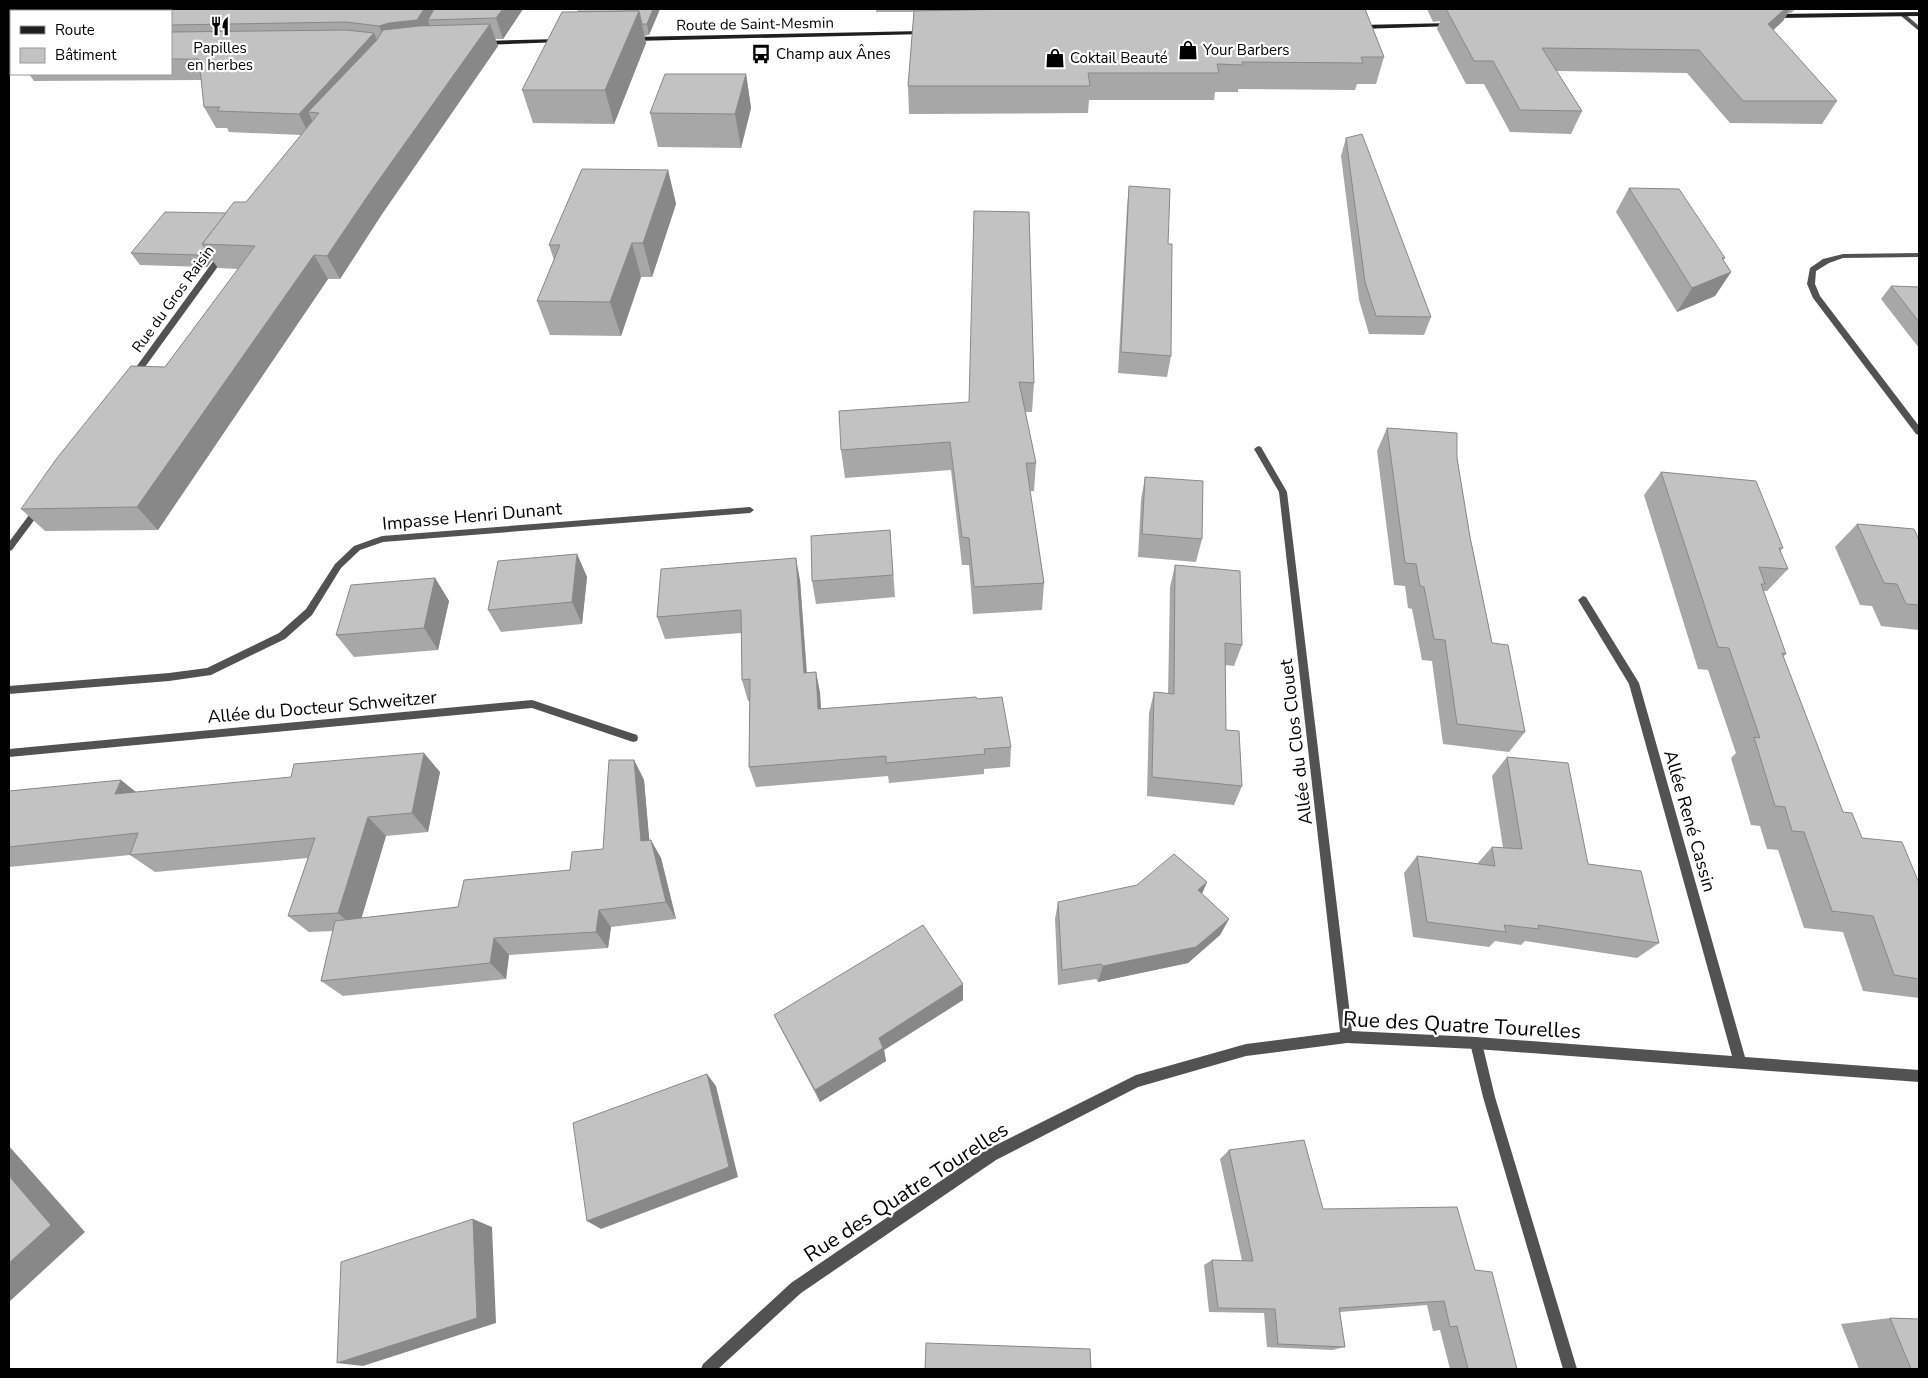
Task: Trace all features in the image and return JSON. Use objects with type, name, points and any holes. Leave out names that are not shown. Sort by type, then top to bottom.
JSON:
[{"type":"main road","points":[[1769,16],[1919,14]]},
{"type":"main road","points":[[1358,27],[1455,25]]},
{"type":"main road","name":"Route de Saint-Mesmin","points":[[630,39],[926,33]]},
{"type":"main road","points":[[476,43],[562,41]]},
{"type":"street","points":[[1902,15],[1919,29]]},
{"type":"street","name":"Rue du Gros Raisin","points":[[131,380],[230,244]]},
{"type":"street","points":[[1919,256],[1843,256],[1826,261],[1813,270],[1810,284],[1816,296],[1919,432]]},
{"type":"street","name":"Allée du Clos Clouet","points":[[1258,450],[1284,492],[1347,1037]]},
{"type":"street","points":[[9,548],[44,500]]},
{"type":"street","name":"Impasse Henri Dunant","points":[[9,690],[208,672],[282,636],[309,612],[338,566],[357,548],[382,539],[750,510]]},
{"type":"street","name":"Allée René Cassin","points":[[1583,600],[1634,683],[1740,1062]]},
{"type":"street","name":"Allée du Docteur Schweitzer","points":[[9,753],[532,704],[633,738]]},
{"type":"street","name":"Rue des Quatre Tourelles","points":[[708,1369],[796,1288],[991,1155],[1136,1081],[1246,1050],[1347,1037],[1476,1043],[1919,1076]]},
{"type":"street","points":[[1476,1043],[1489,1097],[1570,1369]]},
{"type":"building","points":[[9,9],[424,9],[417,20],[379,26],[346,22],[172,25],[172,10],[10,10],[9,15]]},
{"type":"building","points":[[434,9],[503,9],[496,18],[428,20]]},
{"type":"building","points":[[580,9],[653,9],[647,24],[642,24],[639,11],[578,12]]},
{"type":"building","points":[[915,9],[1009,9],[914,11]]},
{"type":"building","points":[[1018,9],[1365,9],[1384,57],[1361,57],[1363,63],[1242,62],[1243,65],[1217,64],[1219,73],[1088,73],[1090,86],[908,86],[914,11]]},
{"type":"building","points":[[1446,9],[1785,9],[1768,24],[1837,101],[1743,101],[1699,50],[1542,48],[1582,111],[1520,110],[1493,61],[1474,61]]},
{"type":"building","points":[[639,11],[605,90],[522,90],[562,12]]},
{"type":"building","points":[[490,24],[327,256],[314,255],[137,507],[21,509],[57,458],[131,366],[165,367],[255,246],[202,244],[234,202],[246,202],[319,113],[308,112],[377,40],[383,30],[419,26]]},
{"type":"building","points":[[346,30],[374,33],[299,114],[217,111],[220,107],[204,107],[199,59],[172,59],[172,32]]},
{"type":"building","points":[[665,74],[746,74],[735,114],[650,113]]},
{"type":"building","points":[[1362,134],[1431,317],[1376,316],[1365,282],[1346,138]]},
{"type":"building","points":[[582,169],[668,170],[643,243],[632,243],[610,302],[537,301],[560,245],[549,245]]},
{"type":"building","points":[[1129,186],[1170,189],[1168,244],[1172,244],[1171,356],[1121,352]]},
{"type":"building","points":[[1629,188],[1679,189],[1725,258],[1722,258],[1731,272],[1692,288]]},
{"type":"building","points":[[974,211],[1029,212],[1034,383],[1019,382],[1036,463],[1026,463],[1044,583],[974,587],[969,538],[962,537],[950,442],[841,450],[839,411],[969,402]]},
{"type":"building","points":[[165,212],[226,213],[202,244],[205,248],[199,255],[131,253]]},
{"type":"building","points":[[1891,286],[1919,287],[1919,322]]},
{"type":"building","points":[[1387,428],[1457,433],[1457,458],[1470,537],[1492,643],[1508,645],[1525,732],[1457,724],[1445,640],[1434,639],[1424,587],[1420,586],[1416,564],[1405,563]]},
{"type":"building","points":[[1661,472],[1756,481],[1783,548],[1779,548],[1788,569],[1759,567],[1765,584],[1761,584],[1786,654],[1782,653],[1843,812],[1852,813],[1862,838],[1902,842],[1919,883],[1919,979],[1894,975],[1873,916],[1832,911],[1804,832],[1792,831],[1785,807],[1775,806],[1754,737],[1760,738],[1729,648],[1718,647]]},
{"type":"building","points":[[1145,477],[1203,481],[1202,539],[1142,534]]},
{"type":"building","points":[[1857,524],[1914,529],[1919,540],[1919,605],[1906,604],[1897,584],[1884,583]]},
{"type":"building","points":[[890,530],[893,575],[812,581],[811,536]]},
{"type":"building","points":[[577,554],[572,602],[488,610],[498,561]]},
{"type":"building","points":[[796,558],[804,673],[816,672],[818,709],[976,697],[977,699],[1002,697],[1011,747],[984,749],[985,754],[886,763],[886,756],[749,767],[750,679],[742,680],[741,610],[657,617],[661,569]]},
{"type":"building","points":[[1175,565],[1240,571],[1242,645],[1225,643],[1226,730],[1239,731],[1242,786],[1152,777],[1154,692],[1174,694]]},
{"type":"building","points":[[435,578],[424,628],[336,635],[351,585]]},
{"type":"building","points":[[424,753],[412,813],[368,817],[338,913],[288,916],[315,838],[130,855],[138,833],[9,847],[9,791],[121,780],[115,794],[291,777],[294,764]]},
{"type":"building","points":[[1507,757],[1568,763],[1588,864],[1641,871],[1659,943],[1538,925],[1539,929],[1504,925],[1506,932],[1427,922],[1417,856],[1495,866],[1492,847],[1522,849]]},
{"type":"building","points":[[609,760],[634,760],[641,841],[651,840],[666,902],[599,910],[596,932],[494,938],[490,963],[321,981],[335,921],[458,907],[464,880],[570,870],[572,852],[603,849]]},
{"type":"building","points":[[1174,854],[1207,882],[1198,890],[1229,919],[1196,947],[1103,966],[1101,964],[1062,970],[1058,902],[1137,885]]},
{"type":"building","points":[[923,925],[963,984],[879,1038],[883,1048],[815,1090],[774,1015]]},
{"type":"building","points":[[707,1074],[729,1167],[587,1221],[573,1123]]},
{"type":"building","points":[[1304,1140],[1323,1209],[1457,1207],[1475,1270],[1492,1272],[1517,1369],[1468,1369],[1457,1326],[1450,1327],[1444,1301],[1339,1308],[1345,1347],[1278,1344],[1275,1309],[1218,1308],[1212,1260],[1253,1261],[1229,1150]]},
{"type":"building","points":[[9,1176],[51,1225],[9,1263]]},
{"type":"building","points":[[473,1219],[477,1318],[337,1363],[341,1262]]},
{"type":"building","points":[[1890,1318],[1919,1319],[1919,1369],[1911,1369]]},
{"type":"building","points":[[926,1343],[1090,1349],[1091,1369],[925,1369]]},
{"type":"place","name":"Papilles en herbes","points":[[220,26]]},
{"type":"place","name":"Your Barbers","points":[[1188,50]]},
{"type":"place","name":"Champ aux Ânes","points":[[761,54]]},
{"type":"place","name":"Coktail Beauté","points":[[1055,58]]}]
